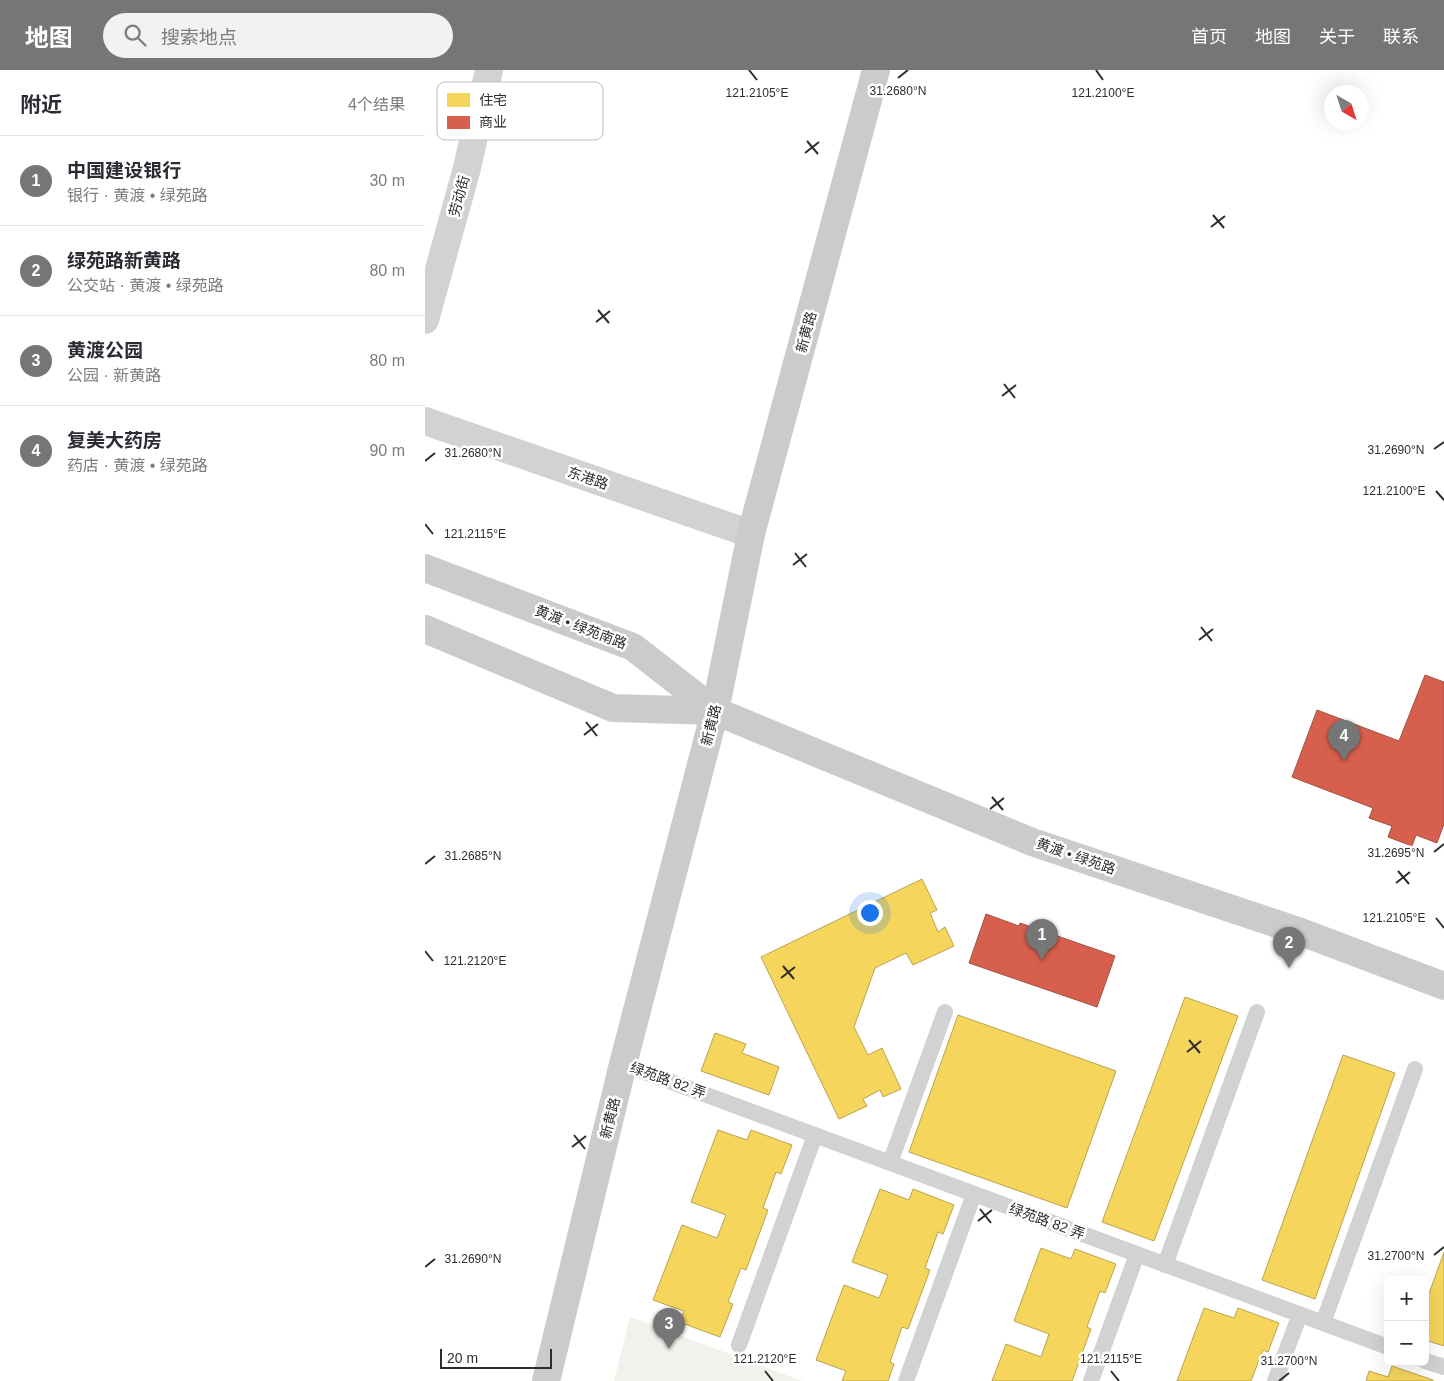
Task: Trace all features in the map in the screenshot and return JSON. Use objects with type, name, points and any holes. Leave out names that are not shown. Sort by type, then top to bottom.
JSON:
[{"type":"street","name":"新黄路","points":[[546,1381],[623,1064],[715,711],[751,534],[871,72]]},
{"type":"street","name":"劳动街","points":[[425,320],[473,140]]},
{"type":"street","name":"东港路","points":[[425,421],[751,534]]},
{"type":"street","name":"黄渡 • 绿苑南路","points":[[425,568],[633,647],[715,711]]},
{"type":"street","points":[[425,629],[613,708],[715,711]]},
{"type":"street","name":"黄渡 • 绿苑路","points":[[715,711],[1033,842],[1301,932],[1444,986]]},
{"type":"lane","points":[[891,1163],[945,1012]]},
{"type":"lane","points":[[1165,1265],[1257,1012]]},
{"type":"lane","name":"绿苑路 82 弄","points":[[623,1064],[1384,1346]]},
{"type":"lane","points":[[1323,1323],[1415,1069]]},
{"type":"lane","points":[[739,1346],[815,1135]]},
{"type":"lane","points":[[906,1381],[974,1194]]},
{"type":"lane","points":[[1091,1381],[1137,1254]]},
{"type":"lane","points":[[1275,1381],[1300,1314]]},
{"type":"lane","points":[[1429,1362],[1444,1368]]},
{"type":"shaded area","points":[[630,1317],[802,1381],[614,1381]]},
{"type":"building: 住宅","points":[[922,879],[937,910],[930,913],[938,932],[945,927],[954,946],[913,965],[906,953],[875,968],[854,1027],[868,1055],[882,1048],[901,1089],[883,1097],[880,1090],[863,1099],[867,1106],[839,1119],[761,957]]},
{"type":"building: 住宅","points":[[1185,997],[1238,1016],[1154,1241],[1102,1222]]},
{"type":"building: 住宅","points":[[958,1015],[1116,1071],[1067,1208],[909,1152]]},
{"type":"building: 住宅","points":[[715,1033],[746,1044],[742,1053],[779,1067],[769,1095],[701,1071]]},
{"type":"building: 住宅","points":[[1343,1055],[1395,1073],[1315,1299],[1262,1280]]},
{"type":"building: 住宅","points":[[718,1130],[747,1140],[751,1130],[792,1145],[781,1174],[776,1172],[763,1208],[768,1210],[746,1270],[741,1268],[728,1302],[733,1304],[720,1337],[679,1322],[684,1311],[653,1300],[682,1225],[717,1238],[726,1215],[691,1202]]},
{"type":"building: 住宅","points":[[880,1189],[909,1200],[913,1189],[954,1205],[943,1234],[938,1232],[925,1268],[930,1270],[908,1329],[902,1327],[890,1362],[894,1364],[888,1381],[842,1381],[846,1371],[816,1360],[844,1285],[879,1298],[888,1275],[852,1262]]},
{"type":"building: 住宅","points":[[1041,1248],[1071,1259],[1075,1249],[1116,1264],[1105,1293],[1100,1291],[1087,1327],[1091,1329],[1072,1381],[992,1381],[1006,1344],[1041,1357],[1049,1334],[1014,1321]]},
{"type":"building: 住宅","points":[[1444,1252],[1444,1346],[1429,1341],[1429,1294]]},
{"type":"building: 住宅","points":[[1204,1308],[1234,1318],[1238,1308],[1279,1323],[1268,1352],[1263,1350],[1251,1381],[1177,1381]]},
{"type":"building: 住宅","points":[[1392,1366],[1433,1381],[1366,1381],[1369,1371],[1388,1377]]},
{"type":"building: 商业","points":[[1425,675],[1444,682],[1444,824],[1437,843],[1416,835],[1412,846],[1388,837],[1392,826],[1369,818],[1373,808],[1292,777],[1317,710],[1399,741]]},
{"type":"building: 商业","points":[[986,914],[1019,926],[1020,923],[1115,956],[1097,1007],[969,963]]},
{"type":"place","name":"复美大药房","points":[[1344,761]]},
{"type":"place","name":"中国建设银行","points":[[1042,960]]},
{"type":"place","name":"绿苑路新黄路","points":[[1289,968]]},
{"type":"place","name":"黄渡公园","points":[[669,1349]]}]
